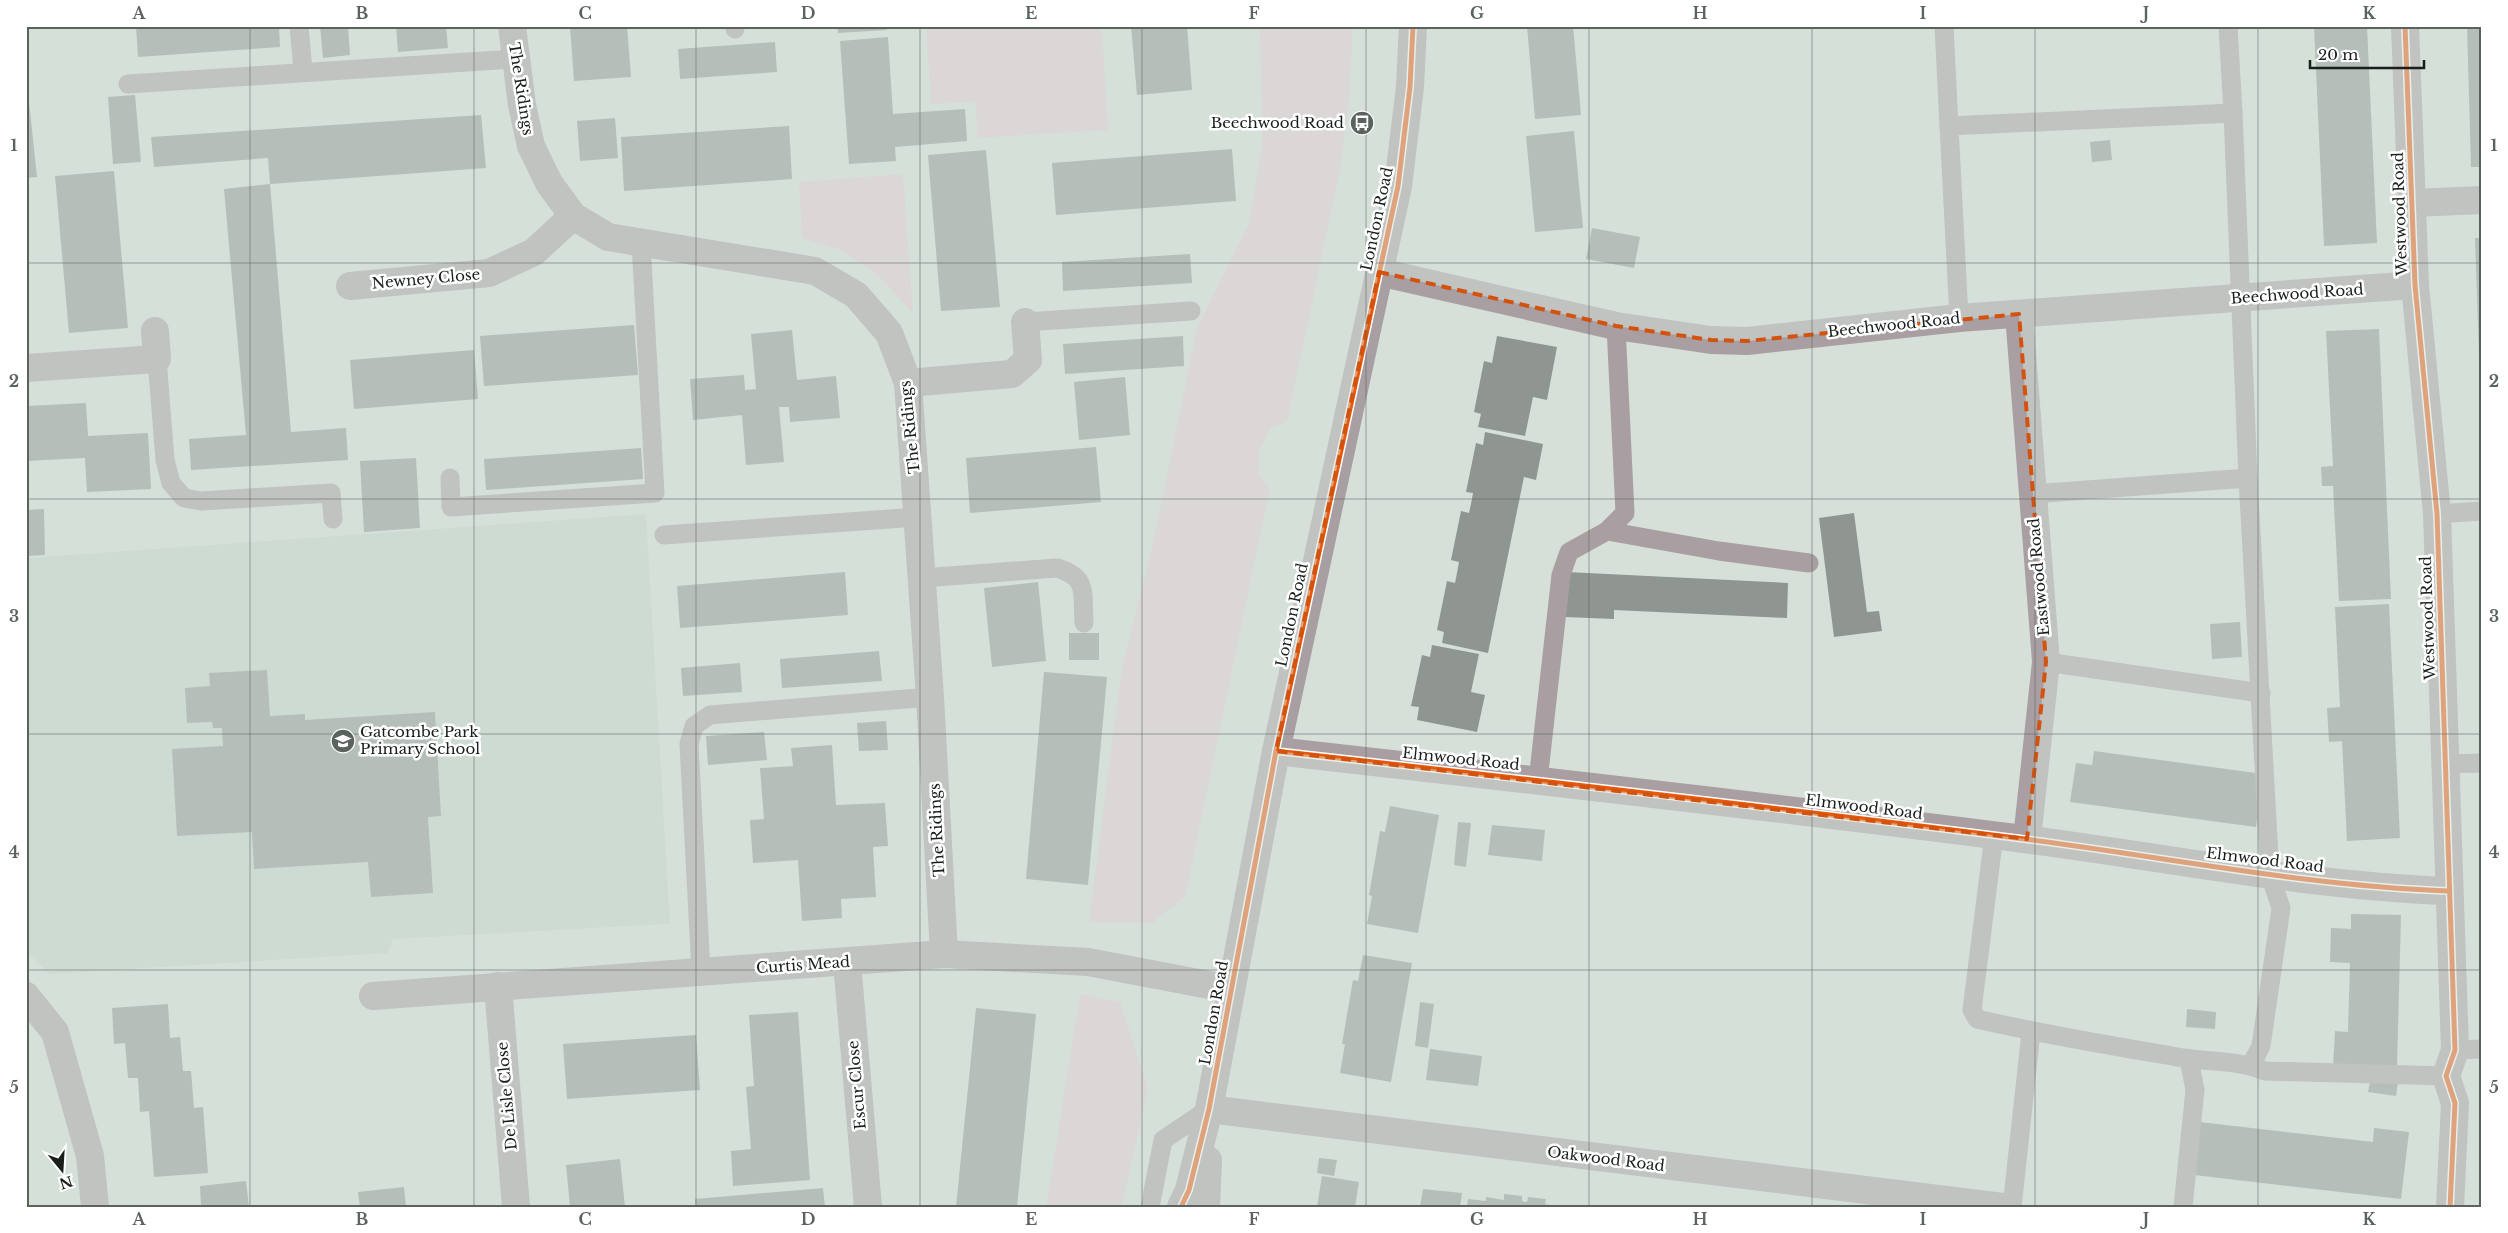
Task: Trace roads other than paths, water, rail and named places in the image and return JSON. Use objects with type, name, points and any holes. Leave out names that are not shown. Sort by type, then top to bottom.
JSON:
[{"type":"main road","name":"London Road","points":[[1181,1207],[1189,1190],[1209,1109],[1276,751],[1398,186],[1410,87],[1413,26]]},
{"type":"main road","name":"London Road","points":[[1206,1207],[1209,1109]]},
{"type":"street","name":"The Ridings","points":[[512,26],[522,105],[531,146],[550,183],[573,216],[608,237],[815,272],[856,295],[889,333],[908,383],[930,697],[944,954]]},
{"type":"street","name":"Westwood Road","points":[[2405,26],[2415,285],[2437,514],[2448,891],[2455,1050],[2446,1076]]},
{"type":"street","points":[[2413,203],[2482,200]]},
{"type":"street","name":"Newney Close","points":[[350,286],[489,273],[534,252],[573,216]]},
{"type":"street","name":"Beechwood Road","points":[[1378,272],[1616,326],[1702,340],[1747,341],[1960,318],[2415,285]]},
{"type":"street","name":"Eastwood Road","points":[[2019,314],[2046,662],[2027,839]]},
{"type":"street","points":[[908,383],[1012,374],[1028,360],[1025,322]]},
{"type":"street","points":[[26,368],[157,359],[155,331]]},
{"type":"street","name":"Elmwood Road","points":[[1276,751],[1538,780],[2027,839],[2270,875],[2395,888],[2448,891]]},
{"type":"street","name":"Curtis Mead","points":[[372,996],[944,954],[1088,962],[1230,990]]},
{"type":"street","name":"Escur Close","points":[[847,962],[868,1207]]},
{"type":"street","name":"De Lisle Close","points":[[498,986],[516,1207]]},
{"type":"street","points":[[26,996],[55,1032],[90,1156],[95,1207]]},
{"type":"street","points":[[2446,1076],[2455,1103],[2450,1207]]},
{"type":"street","name":"Oakwood Road","points":[[1209,1109],[2003,1207]]},
{"type":"lane","points":[[299,26],[303,71]]},
{"type":"lane","points":[[1944,26],[1960,318]]},
{"type":"lane","points":[[2228,26],[2242,298],[2248,478],[2270,875],[2281,908],[2261,1046],[2251,1065]]},
{"type":"lane","points":[[128,84],[303,71],[515,59]]},
{"type":"lane","points":[[1949,126],[2233,113]]},
{"type":"lane","points":[[450,478],[451,507],[655,493],[641,243]]},
{"type":"lane","points":[[1025,322],[1191,311]]},
{"type":"lane","points":[[1538,780],[1561,575],[1569,552],[1608,530],[1625,513],[1616,326]]},
{"type":"lane","points":[[157,359],[165,460],[171,483],[184,498],[201,501],[330,492],[333,518]]},
{"type":"lane","points":[[2032,494],[2248,478]]},
{"type":"lane","points":[[2437,514],[2482,511]]},
{"type":"lane","points":[[664,535],[918,517]]},
{"type":"lane","points":[[1608,530],[1719,551],[1809,563]]},
{"type":"lane","points":[[922,578],[1056,568],[1072,572],[1082,584],[1084,623]]},
{"type":"lane","points":[[2046,662],[2261,693]]},
{"type":"lane","points":[[701,972],[688,744],[694,726],[710,715],[930,697]]},
{"type":"lane","points":[[2444,764],[2482,763]]},
{"type":"lane","points":[[1994,835],[1972,1010],[1977,1019],[2031,1032],[2189,1059],[2251,1065],[2265,1071],[2446,1076]]},
{"type":"lane","points":[[2012,1207],[2031,1032]]},
{"type":"lane","points":[[2455,1050],[2482,1049]]},
{"type":"lane","points":[[2183,1207],[2195,1090],[2189,1059]]},
{"type":"lane","points":[[1150,1207],[1163,1140],[1209,1109]]},
{"type":"place","name":"Beechwood Road","points":[[1362,123]]},
{"type":"place","name":"Gatcombe Park Primary School","points":[[343,741]]}]
